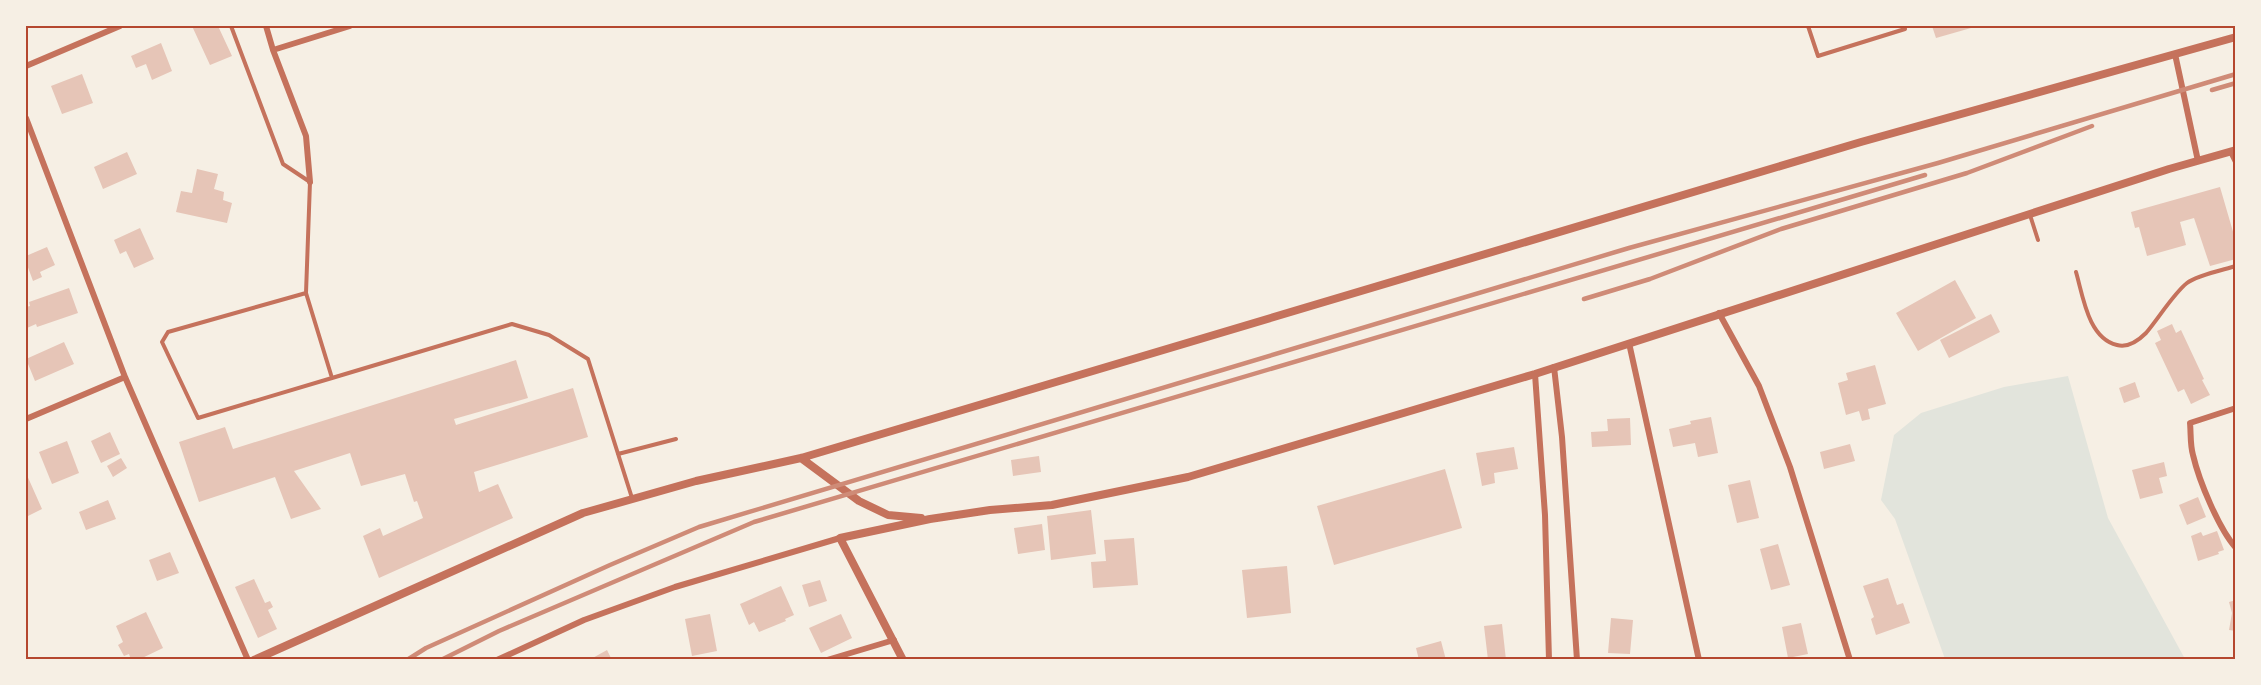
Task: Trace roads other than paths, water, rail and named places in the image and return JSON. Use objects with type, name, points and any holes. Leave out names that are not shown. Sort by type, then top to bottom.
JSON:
[{"type":"street","points":[[26,66],[120,26]]},
{"type":"street","points":[[266,26],[306,136],[310,182]]},
{"type":"street","points":[[273,50],[350,26]]},
{"type":"street","points":[[254,660],[583,513],[801,458],[1861,142],[2235,37]]},
{"type":"street","points":[[2175,54],[2198,160]]},
{"type":"street","points":[[26,118],[125,377],[248,660]]},
{"type":"street","points":[[497,660],[584,620],[675,587],[840,538],[930,519],[990,510],[1052,505],[1188,477],[1535,374],[2198,160],[2233,151],[2235,162]]},
{"type":"street","points":[[1719,313],[1759,386],[1790,467],[1850,660]]},
{"type":"street","points":[[1629,343],[1699,660]]},
{"type":"street","points":[[1554,367],[1562,437],[1577,660]]},
{"type":"street","points":[[1535,374],[1545,515],[1549,660]]},
{"type":"street","points":[[26,419],[125,377]]},
{"type":"street","points":[[2235,408],[2190,423],[2193,455],[2210,503],[2235,548]]},
{"type":"street","points":[[801,458],[854,498],[888,515],[930,519]]},
{"type":"street","points":[[840,538],[903,660]]},
{"type":"street","points":[[826,660],[894,640]]},
{"type":"lane","points":[[231,26],[283,164],[310,182],[306,293],[332,378]]},
{"type":"lane","points":[[1808,26],[1818,56],[1905,29],[1904,26]]},
{"type":"lane","points":[[2030,214],[2038,240]]},
{"type":"lane","points":[[2076,272],[2092,323],[2109,342],[2128,346],[2143,336],[2188,282],[2235,266]]},
{"type":"lane","points":[[306,293],[168,332],[162,342],[198,418],[512,324],[549,336],[588,358],[632,499]]},
{"type":"lane","points":[[618,454],[676,439]]},
{"type":"railway","points":[[407,660],[426,648],[699,527],[1629,248],[1938,163],[2236,74]]},
{"type":"railway","points":[[2212,90],[2236,83]]},
{"type":"railway","points":[[1584,299],[1650,279],[1781,229],[1967,173],[2092,126]]},
{"type":"railway","points":[[441,660],[499,631],[754,522],[1925,175]]}]
